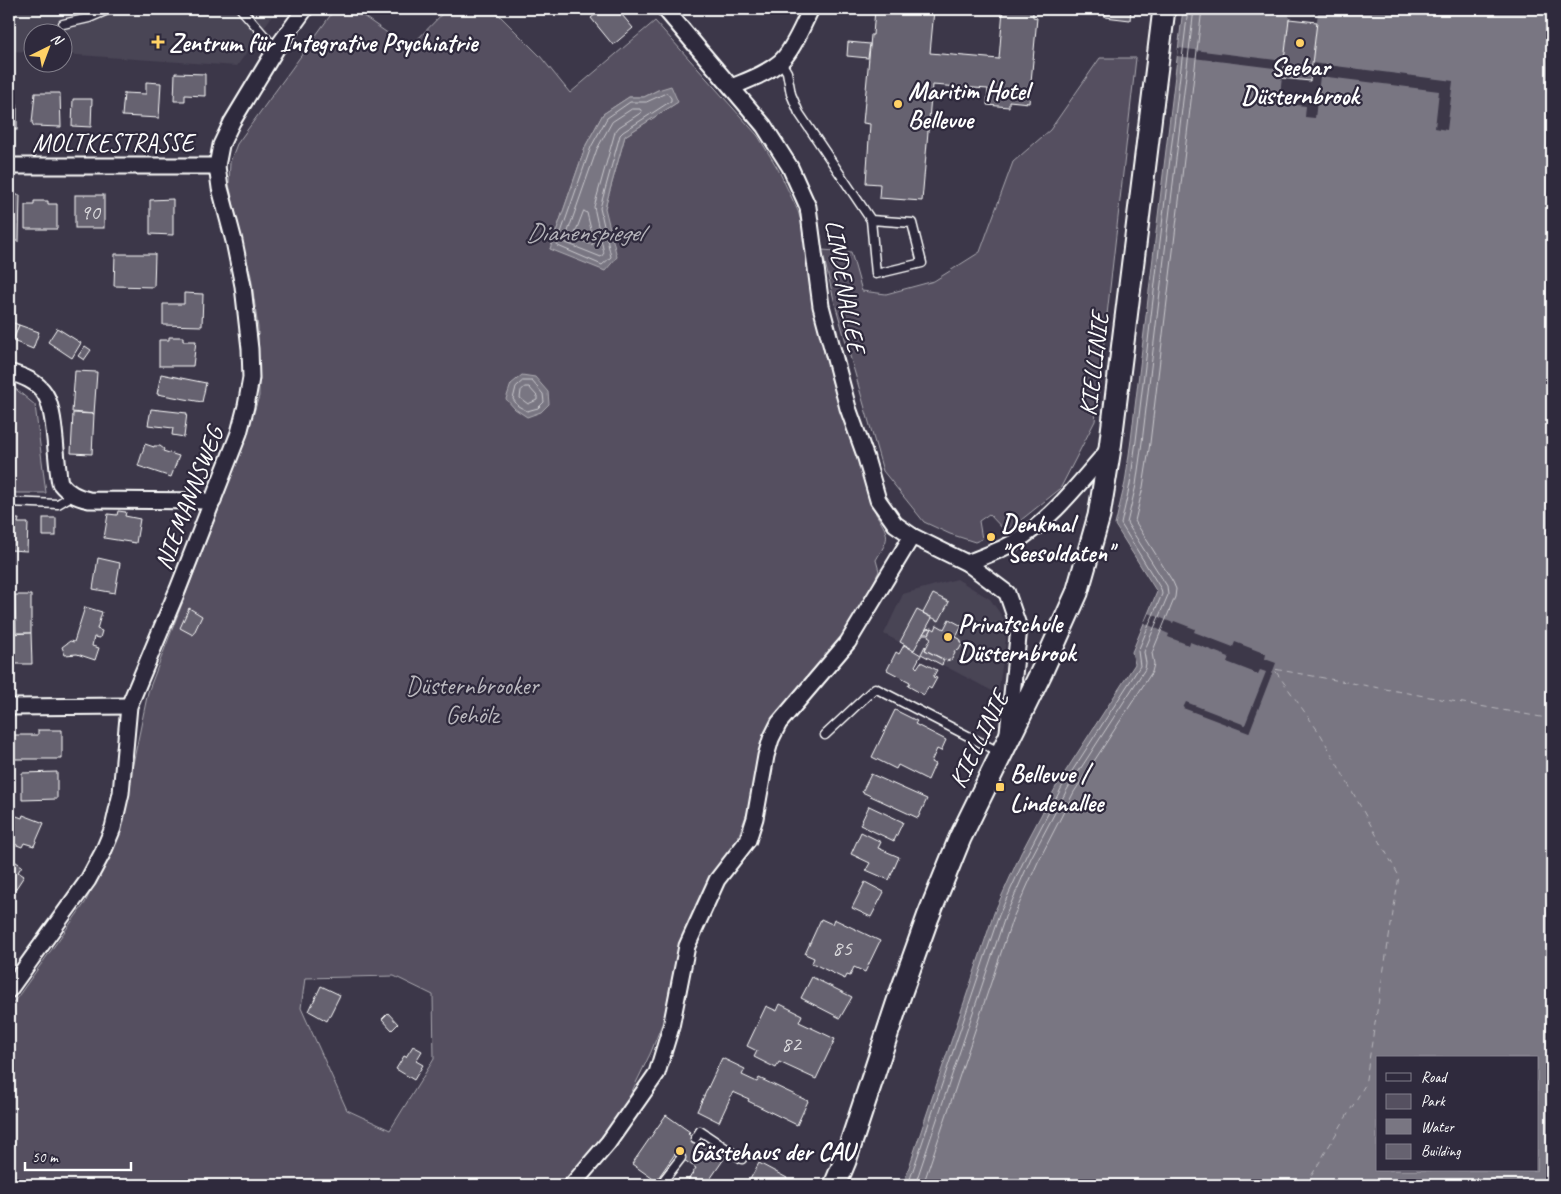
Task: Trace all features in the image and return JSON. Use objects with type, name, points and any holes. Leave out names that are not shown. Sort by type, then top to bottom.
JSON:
[{"type":"street","name":"NIEMANNSWEG","points":[[9,990],[88,880],[113,828],[121,793],[128,706],[178,589],[239,433],[251,378],[250,349],[243,286],[234,240],[220,188],[217,166],[221,144],[232,122],[276,49],[305,9]]},
{"type":"street","name":"LINDENALLEE","points":[[665,9],[764,126],[790,166],[808,207],[821,306],[848,408],[866,458],[878,500],[895,524],[912,536],[967,563],[1007,593],[1019,628],[1004,749]]},
{"type":"street","points":[[732,87],[761,74],[781,62],[789,51],[811,9]]},
{"type":"street","name":"KIELLINIE","points":[[835,1185],[845,1161],[900,994],[928,917],[960,838],[1042,672],[1077,592],[1099,516],[1110,448],[1164,9]]},
{"type":"street","name":"MOLTKESTRASSE","points":[[9,166],[217,166]]},
{"type":"street","points":[[9,372],[24,376],[38,386],[45,394],[51,408],[60,483],[65,490],[73,495],[89,500],[213,501]]},
{"type":"street","points":[[967,563],[1013,543],[1042,521],[1068,496],[1110,448]]},
{"type":"street","points":[[572,1185],[613,1137],[657,1073],[671,1027],[686,946],[716,880],[748,840],[755,818],[766,756],[775,732],[788,711],[848,642],[912,536]]},
{"type":"street","points":[[9,707],[128,706]]},
{"type":"lane","points":[[72,22],[89,18],[110,9]]},
{"type":"lane","points":[[241,9],[276,49]]},
{"type":"lane","points":[[781,62],[787,72],[791,94],[799,113],[871,220],[876,274],[922,263],[912,223],[871,220]]},
{"type":"lane","points":[[9,502],[58,504],[73,495]]},
{"type":"lane","points":[[825,735],[875,688],[1004,749]]},
{"type":"lane","points":[[695,1139],[700,1131],[742,1159]]},
{"type":"lane","points":[[660,1185],[681,1158]]},
{"type":"shaded area","name":"Zentrum für Integrative Psychiatrie","points":[[9,9],[277,9],[237,66],[72,55],[72,22],[22,22],[22,52],[9,51]]},
{"type":"shaded area","name":"Privatschule Düsternbrook","points":[[957,579],[990,599],[1004,619],[1006,640],[998,694],[884,634],[903,594]]},
{"type":"green space","name":"Düsternbrooker Gehölz","points":[[335,9],[353,9],[409,48],[447,9],[493,9],[540,56],[570,93],[655,21],[758,136],[778,169],[798,211],[809,248],[815,299],[831,379],[876,514],[886,533],[886,542],[876,560],[879,571],[865,601],[841,642],[768,731],[759,752],[748,810],[739,835],[727,856],[709,878],[696,904],[683,940],[666,1014],[651,1052],[623,1110],[562,1185],[9,1185],[9,1009],[85,903],[119,831],[148,692],[234,469],[259,396],[258,328],[251,276],[229,184],[230,162],[237,144]],"holes":[[[658,90],[678,102],[625,136],[605,208],[550,249],[586,145],[603,114],[629,97],[644,97]],[[394,976],[433,995],[434,1059],[390,1130],[347,1110],[301,1008],[305,978]]]},
{"type":"green space","points":[[1100,58],[1136,58],[1095,421],[1060,489],[1006,532],[989,514],[979,521],[982,539],[975,542],[950,534],[924,522],[883,471],[835,304],[822,250],[851,252],[862,291],[886,294],[934,281],[980,252],[1013,162],[1050,130]]},
{"type":"green space","points":[[12,386],[35,405],[46,493],[9,493],[9,450],[11,446],[9,443],[9,395]]},
{"type":"water","points":[[1183,9],[1552,9],[1552,1185],[903,1185],[994,913],[1021,853],[1058,783],[1135,664],[1132,652],[1157,592],[1115,525],[1125,483]]},
{"type":"water","name":"Dianenspiegel","points":[[671,86],[678,102],[625,136],[605,208],[617,257],[605,271],[550,249],[586,145],[603,114],[629,97],[644,97]]},
{"type":"water","points":[[522,375],[535,377],[548,392],[549,404],[541,412],[527,417],[515,409],[506,399],[511,384]]},
{"type":"pier","points":[[1290,9],[1318,12],[1312,63],[1453,81],[1447,130],[1435,128],[1439,91],[1320,76],[1315,118],[1305,117],[1306,106],[1279,103],[1283,69],[1177,56],[1178,48],[1284,61]]},
{"type":"pier","points":[[1149,613],[1173,623],[1174,621],[1195,629],[1194,632],[1233,647],[1235,642],[1266,654],[1265,659],[1276,663],[1249,733],[1183,708],[1186,702],[1245,725],[1266,672],[1260,670],[1258,674],[1227,662],[1229,657],[1190,642],[1189,645],[1168,637],[1169,634],[1144,623]]},
{"type":"building","points":[[602,9],[617,9],[633,28],[613,45],[591,18]]},
{"type":"building","name":"Maritim Hotel Bellevue","points":[[875,9],[902,11],[902,9],[934,10],[930,53],[999,59],[1003,9],[1033,9],[1033,17],[1037,18],[1029,103],[1009,101],[1009,107],[987,105],[988,89],[932,85],[922,201],[879,198],[880,184],[866,183],[870,124],[863,123]]},
{"type":"building","points":[[1106,9],[1131,9],[1130,20],[1105,17]]},
{"type":"building","name":"Seebar Düsternbrook","points":[[1289,19],[1317,22],[1310,81],[1282,78]]},
{"type":"building","points":[[848,42],[870,44],[868,58],[847,56]]},
{"type":"building","points":[[175,73],[205,74],[205,96],[185,95],[185,101],[174,101]]},
{"type":"building","points":[[146,82],[161,83],[159,118],[122,116],[124,93],[146,94]]},
{"type":"building","points":[[35,93],[60,93],[61,127],[34,126],[32,123]]},
{"type":"building","points":[[73,99],[92,99],[91,127],[72,126]]},
{"type":"building","points":[[9,105],[17,105],[17,130],[9,130]]},
{"type":"building","points":[[9,195],[20,195],[19,241],[9,241]]},
{"type":"building","points":[[75,195],[104,195],[104,228],[75,228]]},
{"type":"building","points":[[173,199],[173,235],[150,234],[150,200]]},
{"type":"building","points":[[34,201],[48,201],[48,204],[57,204],[57,229],[25,229],[25,205],[34,205]]},
{"type":"building","points":[[115,254],[155,254],[154,287],[114,286]]},
{"type":"building","points":[[184,293],[203,294],[202,326],[163,325],[163,304],[184,304]]},
{"type":"building","points":[[9,321],[19,325],[13,341],[9,340]]},
{"type":"building","points":[[19,325],[39,332],[33,349],[13,341]]},
{"type":"building","points":[[57,328],[81,343],[72,358],[48,342]]},
{"type":"building","points":[[169,337],[183,337],[183,341],[196,341],[193,366],[159,366],[159,340],[169,340]]},
{"type":"building","points":[[85,346],[91,350],[84,360],[78,356]]},
{"type":"building","points":[[75,371],[97,372],[94,414],[72,412]]},
{"type":"building","points":[[161,374],[206,383],[202,402],[157,394]]},
{"type":"building","points":[[151,409],[187,413],[184,437],[172,435],[173,428],[148,425]]},
{"type":"building","points":[[73,413],[94,414],[92,454],[71,453]]},
{"type":"building","points":[[145,444],[154,447],[160,446],[164,449],[163,451],[179,456],[171,477],[138,466]]},
{"type":"building","points":[[118,511],[126,512],[125,516],[140,519],[136,543],[104,538],[108,514],[117,515]]},
{"type":"building","points":[[43,518],[56,518],[56,536],[43,536]]},
{"type":"building","points":[[9,519],[19,519],[18,523],[28,523],[27,551],[10,550]]},
{"type":"building","points":[[98,558],[120,563],[115,593],[93,589]]},
{"type":"building","points":[[933,594],[949,602],[939,621],[923,613]]},
{"type":"building","points":[[15,595],[31,595],[31,633],[16,633]]},
{"type":"building","points":[[85,607],[102,612],[97,629],[102,631],[100,638],[94,637],[92,646],[99,648],[95,660],[77,654],[65,655],[62,647],[70,641],[74,642]]},
{"type":"building","points":[[189,608],[202,616],[193,635],[180,628]]},
{"type":"building","points":[[917,610],[932,618],[914,650],[900,642]]},
{"type":"building","points":[[949,619],[962,626],[956,637],[960,639],[962,644],[959,650],[954,651],[952,659],[947,661],[925,650],[931,638],[928,636],[932,628],[935,630],[937,625],[944,629]]},
{"type":"building","points":[[932,628],[929,634],[923,634],[926,629]]},
{"type":"building","points":[[31,633],[32,664],[9,664],[9,634]]},
{"type":"building","points":[[904,645],[921,655],[915,666],[917,668],[921,662],[937,670],[933,677],[937,678],[931,689],[928,687],[924,695],[908,686],[910,682],[887,670],[896,652],[899,654]]},
{"type":"building","points":[[925,646],[925,650],[944,660],[942,665],[921,654]]},
{"type":"building","points":[[895,710],[917,721],[915,724],[946,740],[941,751],[937,749],[931,762],[935,764],[928,780],[898,765],[896,769],[872,757]]},
{"type":"building","points":[[38,730],[62,730],[62,759],[9,759],[9,735],[38,735]]},
{"type":"building","points":[[57,772],[57,799],[22,800],[22,773]]},
{"type":"building","points":[[871,774],[927,799],[918,818],[862,792]]},
{"type":"building","points":[[869,806],[903,822],[894,841],[860,825]]},
{"type":"building","points":[[11,814],[22,818],[23,815],[44,823],[34,846],[24,843],[22,847],[9,842],[9,819]]},
{"type":"building","points":[[861,832],[881,842],[878,848],[899,857],[889,880],[866,870],[870,863],[851,854]]},
{"type":"building","points":[[13,860],[22,866],[18,872],[24,876],[9,899],[9,863]]},
{"type":"building","points":[[865,882],[884,892],[871,917],[852,908]]},
{"type":"building","points":[[821,919],[832,924],[834,919],[880,941],[865,972],[854,967],[850,976],[847,975],[845,979],[812,963],[814,958],[805,954]]},
{"type":"building","points":[[812,977],[852,997],[840,1018],[801,998]]},
{"type":"building","points":[[321,986],[340,995],[327,1021],[309,1011]]},
{"type":"building","points":[[780,1004],[802,1015],[799,1022],[835,1039],[816,1079],[779,1062],[776,1068],[754,1057],[757,1051],[747,1046],[766,1006],[777,1011]]},
{"type":"building","points":[[388,1013],[398,1024],[392,1030],[382,1019]]},
{"type":"building","points":[[413,1046],[422,1051],[416,1061],[423,1065],[414,1080],[396,1069]]},
{"type":"building","points":[[722,1058],[745,1069],[742,1075],[757,1082],[759,1078],[808,1101],[797,1125],[733,1092],[719,1122],[697,1111]]},
{"type":"building","name":"Gästehaus der CAU","points":[[666,1115],[690,1132],[688,1134],[695,1139],[709,1148],[711,1145],[726,1156],[706,1185],[685,1185],[696,1168],[675,1154],[656,1181],[632,1164]]},
{"type":"building","points":[[759,1163],[787,1178],[784,1185],[747,1185]]},
{"type":"ferry route","points":[[1306,1185],[1365,1085],[1399,876],[1321,735],[1274,669],[1552,719]]},
{"type":"place","name":"Zentrum für Integrative Psychiatrie","points":[[158,42]]},
{"type":"place","name":"Seebar Düsternbrook","points":[[1300,43]]},
{"type":"place","name":"Maritim Hotel Bellevue","points":[[898,104]]},
{"type":"place","name":"Denkmal \"Seesoldaten\"","points":[[991,537]]},
{"type":"place","name":"Privatschule Düsternbrook","points":[[948,637]]},
{"type":"place","name":"Bellevue / Lindenallee","points":[[1000,787]]},
{"type":"place","name":"Gästehaus der CAU","points":[[680,1151]]}]
